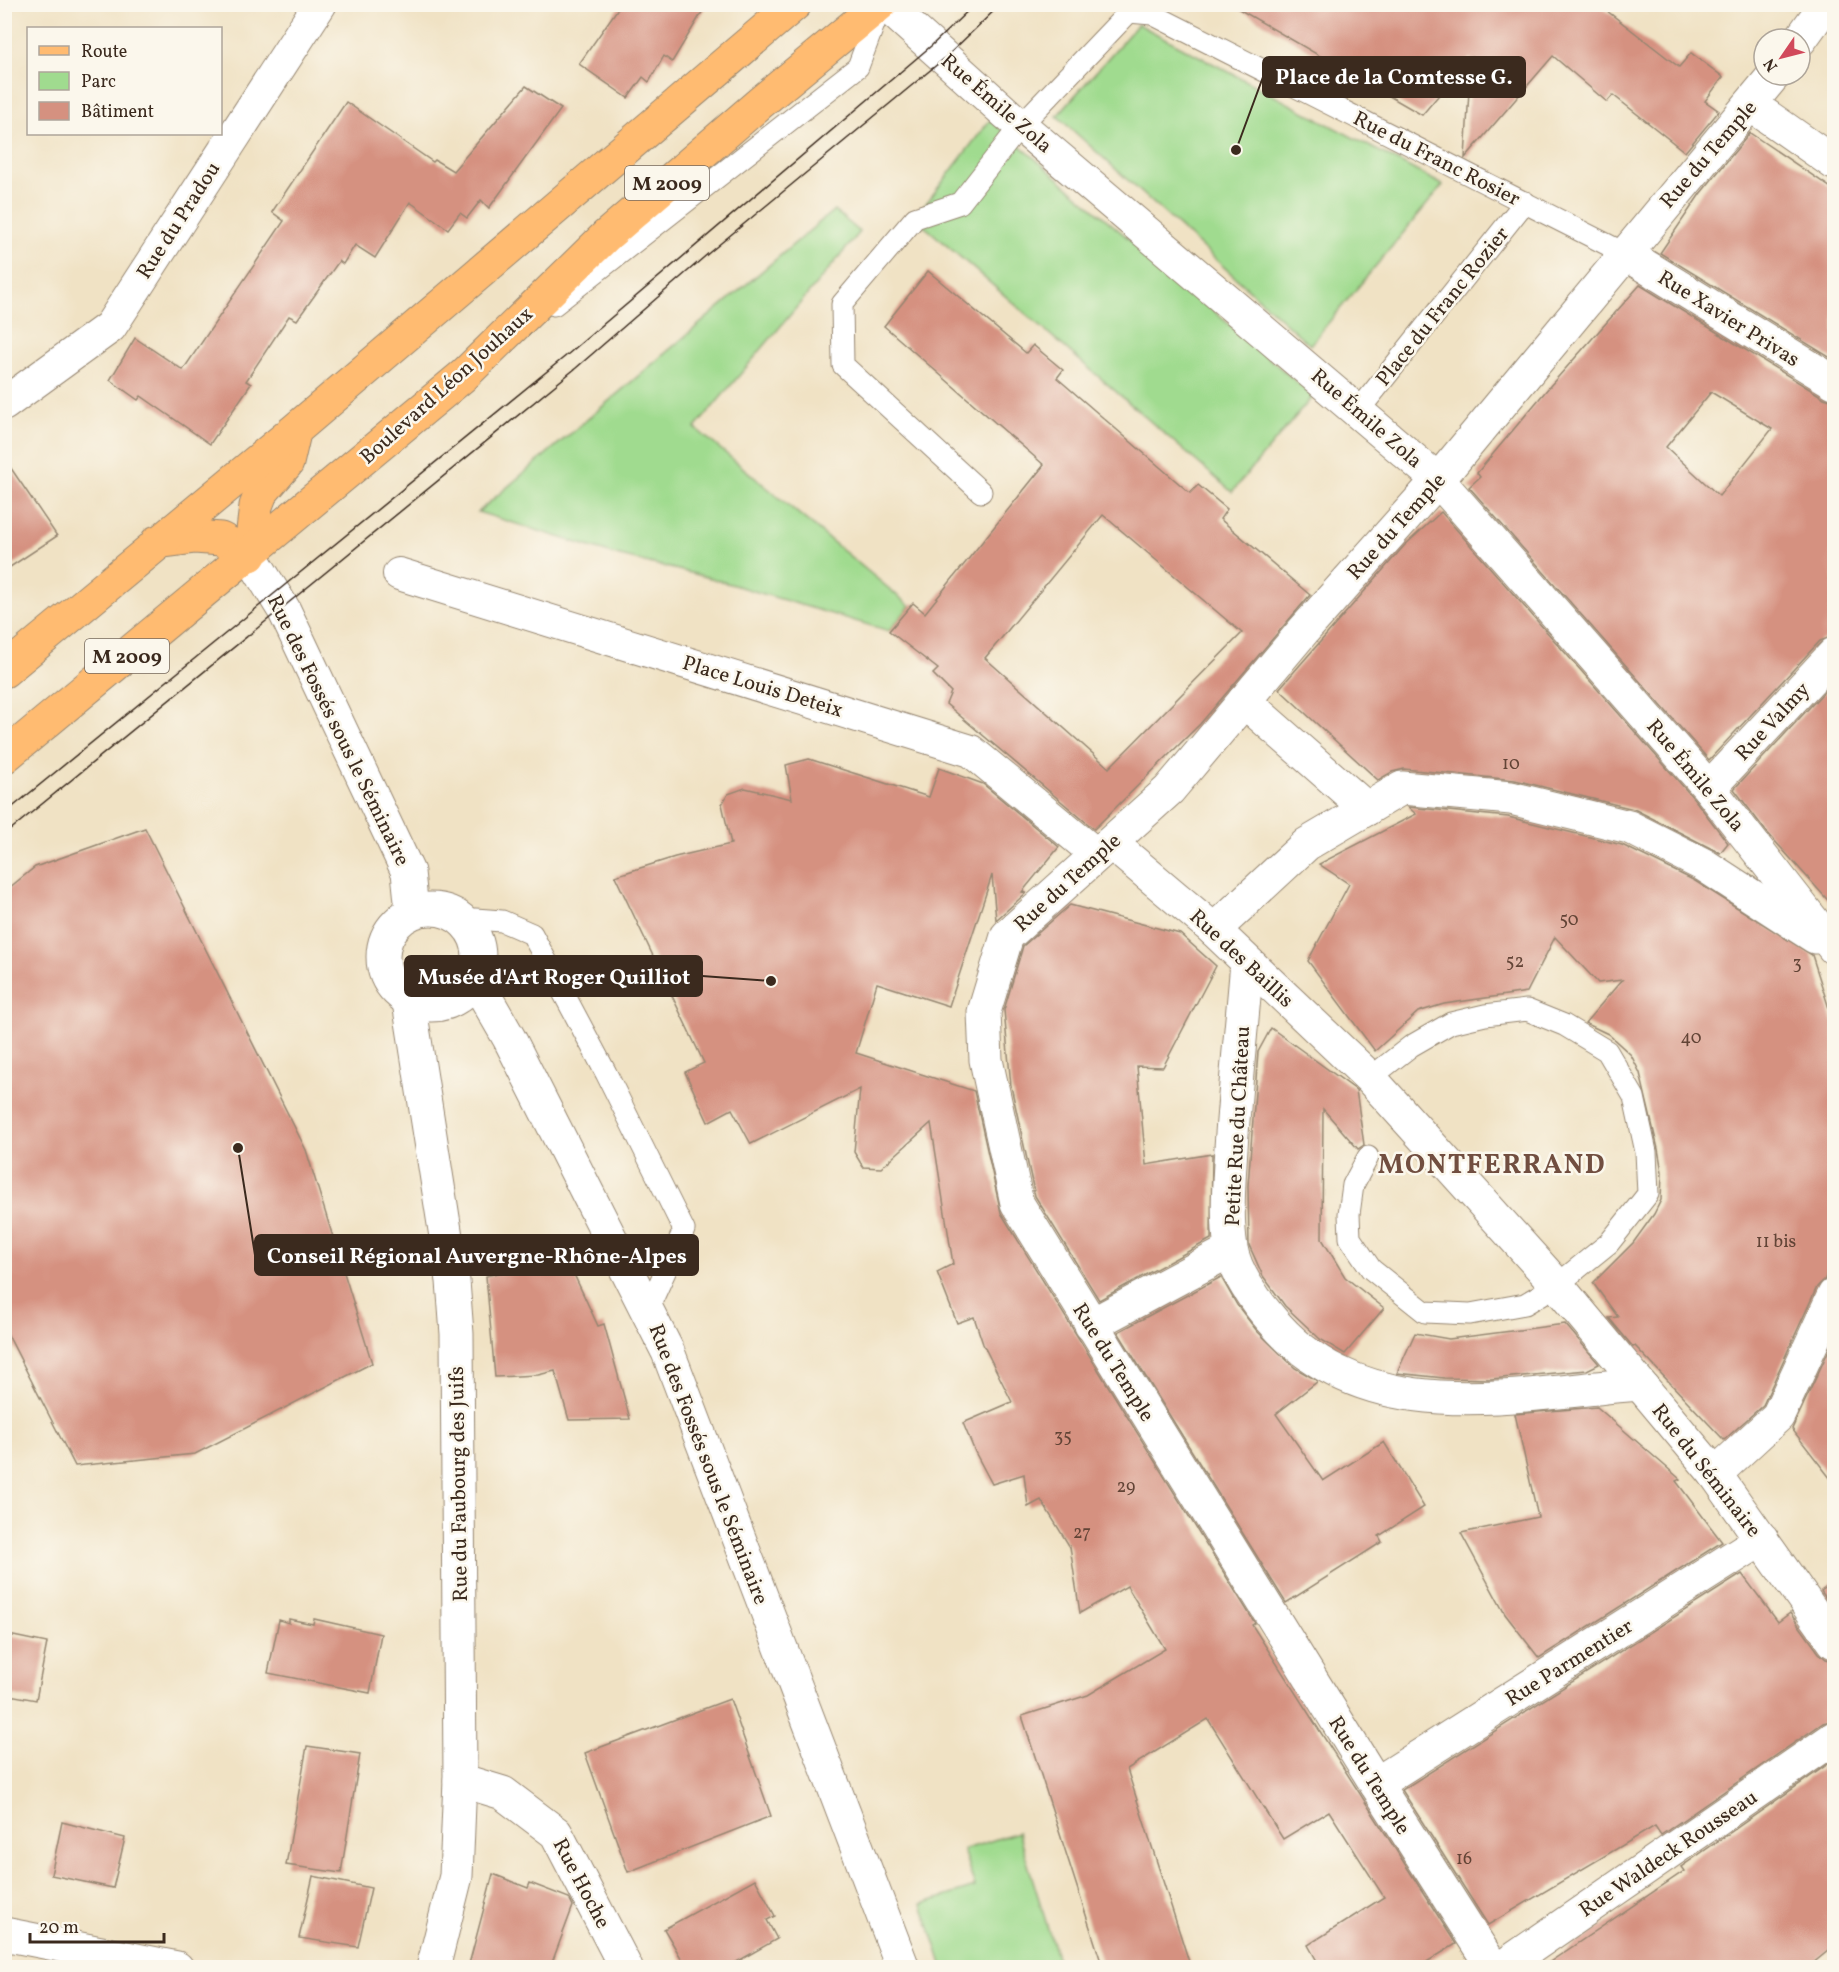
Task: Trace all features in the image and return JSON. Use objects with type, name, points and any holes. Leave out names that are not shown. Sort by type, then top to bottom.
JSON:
[{"type":"main road","name":"M 2009","points":[[4,671],[294,430],[795,4]]},
{"type":"main road","name":"Boulevard Léon Jouhaux","points":[[4,757],[464,375],[606,236],[760,103],[882,4]]},
{"type":"main road","points":[[157,542],[195,537],[221,538],[250,555],[252,526],[258,500],[287,463],[294,430]]},
{"type":"street","name":"Rue du Pradou","points":[[4,404],[110,327],[320,4]]},
{"type":"street","name":"Rue Émile Zola","points":[[882,4],[1438,480],[1708,788],[1834,949]]},
{"type":"street","points":[[1810,27],[1827,4]]},
{"type":"street","name":"Rue du Temple","points":[[1493,1968],[1376,1784],[1017,1203],[986,1060],[984,1012],[1007,936],[1169,790],[1438,480],[1624,253],[1765,87]]},
{"type":"street","points":[[1751,105],[1834,163]]},
{"type":"street","name":"Rue Xavier Privas","points":[[1624,253],[1834,382]]},
{"type":"street","name":"Rue des Fossés sous le Séminaire","points":[[250,555],[284,609],[408,872],[412,911]]},
{"type":"street","name":"Place Louis Deteix","points":[[399,574],[971,751],[1104,849]]},
{"type":"street","name":"Rue Valmy","points":[[1708,788],[1834,654]]},
{"type":"street","points":[[1245,701],[1367,809]]},
{"type":"street","points":[[1214,930],[1307,844],[1402,788],[1511,798],[1629,827],[1704,865],[1834,949]]},
{"type":"street","name":"Rue des Baillis","points":[[1104,849],[1214,930],[1370,1078],[1564,1295]]},
{"type":"street","points":[[443,909],[470,927],[480,952],[475,979],[458,998],[434,1007],[409,1002],[388,982],[381,955],[390,928],[412,911],[443,909]]},
{"type":"street","name":"Petite Rue du Château","points":[[1247,962],[1229,1184],[1231,1250],[1252,1297],[1281,1331],[1312,1356],[1347,1378],[1383,1391],[1475,1399],[1638,1384]]},
{"type":"street","name":"Rue des Fossés sous le Séminaire","points":[[475,979],[509,1038],[668,1352],[903,1968]]},
{"type":"street","name":"Rue du Faubourg des Juifs","points":[[409,1002],[453,1281],[459,1449],[460,1780],[456,1876],[433,1968]]},
{"type":"street","points":[[1091,1325],[1231,1250]]},
{"type":"street","name":"Rue du Séminaire","points":[[1564,1295],[1715,1474],[1834,1642]]},
{"type":"street","points":[[1715,1474],[1778,1416],[1834,1295]]},
{"type":"street","name":"Rue Parmentier","points":[[1376,1784],[1762,1539]]},
{"type":"street","name":"Rue Waldeck Rousseau","points":[[1501,1968],[1834,1738]]},
{"type":"street","name":"Rue Hoche","points":[[460,1780],[503,1793],[556,1833],[626,1968]]},
{"type":"street","points":[[4,1934],[177,1968]]},
{"type":"lane","name":"Rue du Franc Rosier","points":[[1021,125],[1129,12],[1152,14],[1624,253]]},
{"type":"lane","points":[[981,492],[843,365],[842,303],[915,218],[960,202],[1021,125]]},
{"type":"lane","name":"Place du Franc Rozier","points":[[1359,410],[1525,202]]},
{"type":"lane","points":[[470,927],[475,920],[502,921],[532,934],[606,1073],[684,1230],[648,1309]]},
{"type":"lane","points":[[1368,1157],[1353,1185],[1349,1214],[1350,1238],[1371,1269],[1425,1312],[1470,1314],[1564,1295],[1648,1194],[1646,1152],[1634,1097],[1607,1052],[1564,1025],[1527,1010],[1485,1015],[1451,1023],[1411,1046],[1370,1078]]},
{"type":"green space","points":[[1138,24],[1443,185],[1310,345],[1057,116]]},
{"type":"green space","points":[[990,120],[1313,396],[1232,492],[915,218]]},
{"type":"green space","points":[[834,210],[860,232],[695,428],[910,606],[889,631],[703,576],[616,555],[478,512]]},
{"type":"green space","points":[[1018,1832],[1060,1967],[943,1967],[922,1904],[975,1887],[963,1850]]},
{"type":"building","points":[[621,4],[707,4],[672,62],[664,56],[649,82],[643,77],[628,98],[579,64]]},
{"type":"building","points":[[1230,4],[1598,4],[1679,67],[1691,53],[1723,77],[1705,101],[1719,111],[1685,152],[1613,95],[1607,102],[1553,56],[1465,158],[1471,57],[1422,115]]},
{"type":"building","points":[[526,86],[561,109],[489,208],[481,200],[467,218],[460,213],[448,229],[410,202],[375,258],[355,245],[343,264],[339,261],[297,320],[289,316],[246,381],[251,384],[210,444],[141,396],[138,400],[110,380],[135,338],[183,370],[284,221],[272,212],[346,102],[433,162],[435,160],[453,171]]},
{"type":"building","points":[[1750,133],[1834,190],[1834,360],[1660,253],[1700,194]]},
{"type":"building","points":[[928,271],[1026,353],[1033,345],[1063,370],[1057,378],[1190,493],[1198,485],[1227,509],[1220,519],[1310,595],[1200,724],[1094,829],[946,704],[951,692],[933,674],[938,669],[889,631],[913,603],[925,613],[1044,465],[884,326]],"holes":[[[1103,515],[1242,633],[1109,768],[985,658]]]},
{"type":"building","points":[[1640,285],[1824,398],[1834,401],[1834,636],[1820,641],[1709,760],[1469,487],[1480,477],[1477,473],[1550,386]],"holes":[[[1711,392],[1772,429],[1719,496],[1666,447]]]},
{"type":"building","points":[[4,458],[57,536],[4,571]]},
{"type":"building","points":[[1441,512],[1695,800],[1728,843],[1720,853],[1634,809],[1515,780],[1404,769],[1392,772],[1378,780],[1279,689],[1404,546]]},
{"type":"building","points":[[1834,681],[1834,907],[1765,830],[1734,789]]},
{"type":"building","points":[[809,759],[929,797],[939,768],[983,784],[1059,847],[1022,892],[1026,893],[996,920],[992,875],[949,1006],[877,983],[856,1053],[974,1091],[1001,1213],[1255,1623],[1252,1625],[1456,1944],[1417,1968],[1321,1968],[1308,1945],[1384,1897],[1329,1811],[1283,1839],[1208,1719],[1127,1769],[1191,1968],[1103,1968],[1022,1716],[1088,1695],[1165,1649],[1127,1586],[1080,1613],[1070,1547],[1041,1500],[1028,1507],[1024,1474],[992,1484],[975,1452],[963,1423],[1012,1402],[983,1344],[974,1317],[957,1323],[937,1272],[953,1264],[931,1123],[881,1168],[863,1167],[854,1152],[860,1089],[751,1144],[732,1109],[708,1122],[685,1072],[704,1063],[615,876],[675,857],[731,844],[722,804],[728,794],[745,788],[792,799],[786,765]]},
{"type":"building","points":[[1408,807],[1508,817],[1622,845],[1695,881],[1812,955],[1834,1024],[1834,1246],[1825,1279],[1817,1287],[1763,1405],[1724,1440],[1635,1346],[1633,1347],[1609,1318],[1618,1317],[1593,1283],[1633,1243],[1661,1200],[1662,1172],[1640,1073],[1631,1055],[1608,1034],[1585,1023],[1622,980],[1598,983],[1555,937],[1527,992],[1444,1004],[1418,1012],[1375,1051],[1308,961],[1349,884],[1319,864],[1416,814]]},
{"type":"building","points":[[145,828],[306,1150],[372,1363],[195,1454],[75,1466],[4,1327],[4,892],[35,867]]},
{"type":"building","points":[[1070,905],[1180,934],[1216,966],[1163,1067],[1137,1066],[1146,1165],[1212,1154],[1211,1239],[1099,1300],[1035,1196],[1011,1086],[1004,1010],[1023,946]]},
{"type":"building","points":[[1271,1028],[1356,1090],[1364,1145],[1358,1149],[1323,1109],[1322,1239],[1345,1277],[1384,1308],[1345,1354],[1320,1339],[1285,1306],[1263,1276],[1249,1245],[1248,1186],[1258,1052]]},
{"type":"building","points":[[566,1257],[598,1326],[604,1324],[630,1419],[569,1420],[555,1371],[538,1375],[495,1377],[486,1276]]},
{"type":"building","points":[[1221,1277],[1237,1305],[1257,1331],[1295,1368],[1318,1381],[1276,1414],[1323,1481],[1384,1442],[1424,1507],[1379,1536],[1382,1542],[1286,1603],[1118,1332]]},
{"type":"building","points":[[1565,1324],[1599,1364],[1587,1370],[1491,1379],[1444,1378],[1397,1373],[1415,1333],[1449,1339]]},
{"type":"building","points":[[1834,1339],[1834,1483],[1792,1429]]},
{"type":"building","points":[[1597,1407],[1680,1479],[1676,1481],[1722,1542],[1539,1658],[1505,1614],[1461,1533],[1538,1517],[1515,1414]]},
{"type":"building","points":[[1742,1574],[1778,1622],[1790,1613],[1819,1653],[1826,1659],[1834,1661],[1834,1720],[1823,1723],[1661,1835],[1655,1826],[1488,1925],[1402,1790]]},
{"type":"building","points":[[1834,1582],[1834,1610],[1821,1591]]},
{"type":"building","points":[[289,1619],[313,1624],[314,1619],[381,1634],[370,1693],[268,1673],[279,1620],[289,1623]]},
{"type":"building","points":[[4,1634],[47,1643],[36,1700],[4,1694]]},
{"type":"building","points":[[730,1699],[771,1816],[628,1872],[585,1753]]},
{"type":"building","points":[[307,1746],[360,1754],[341,1873],[286,1865]]},
{"type":"building","points":[[1834,1760],[1834,1946],[1807,1968],[1541,1968],[1684,1871],[1681,1867]]},
{"type":"building","points":[[62,1822],[125,1838],[113,1888],[51,1875]]},
{"type":"building","points":[[493,1874],[528,1888],[530,1883],[569,1898],[573,1906],[550,1968],[468,1968]]},
{"type":"building","points":[[313,1876],[371,1888],[358,1947],[299,1938]]},
{"type":"building","points":[[755,1879],[775,1916],[767,1920],[777,1939],[726,1968],[687,1968],[664,1929]]},
{"type":"tram line","points":[[4,814],[567,355],[931,46],[975,4]]},
{"type":"tram line","points":[[4,835],[576,368],[710,252],[945,58],[1001,4]]},
{"type":"place","name":"Place de la Comtesse G.","points":[[1236,150]]},
{"type":"place","name":"Musée d'Art Roger Quilliot","points":[[771,981]]},
{"type":"place","name":"Conseil Régional Auvergne-Rhône-Alpes","points":[[238,1148]]},
{"type":"district","name":"MONTFERRAND","points":[[1492,1164]]}]
